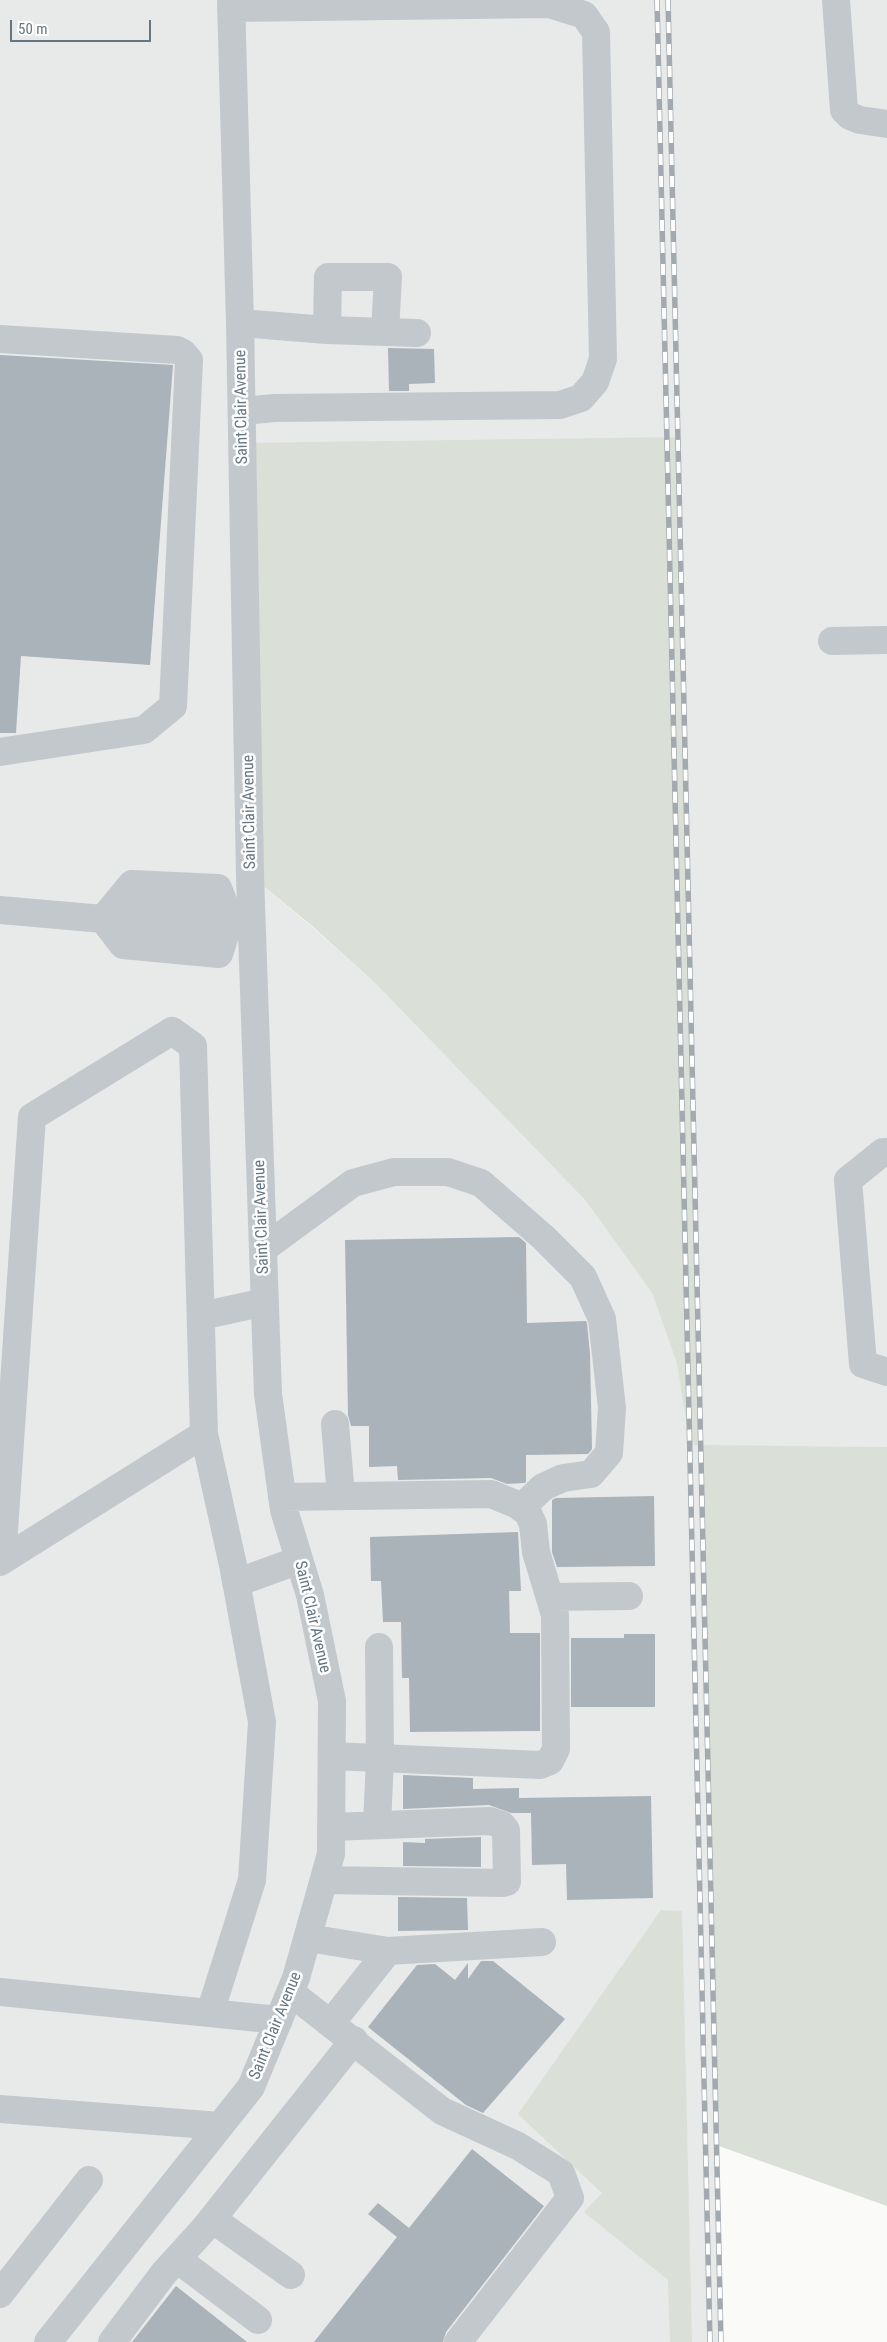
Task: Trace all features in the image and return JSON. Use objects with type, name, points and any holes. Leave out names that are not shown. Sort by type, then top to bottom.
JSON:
[{"type":"street","points":[[836,0],[844,110],[850,116],[860,120],[887,124]]},
{"type":"street","points":[[231,4],[549,4],[584,15],[596,32],[603,358],[595,382],[581,398],[560,405],[275,408],[242,411]]},
{"type":"street","name":"Saint Clair Avenue","points":[[48,2342],[251,2087],[290,1992],[332,1854],[332,1701],[310,1595],[282,1496],[268,1394],[263,1248],[241,919],[242,411],[231,4]]},
{"type":"street","points":[[327,330],[328,277],[388,277],[385,332]]},
{"type":"street","points":[[240,323],[327,330],[417,333]]},
{"type":"street","points":[[0,339],[177,350],[183,353],[189,360],[173,706],[144,730],[0,752]]},
{"type":"street","points":[[832,641],[887,640]]},
{"type":"street","points":[[0,910],[103,919],[130,904],[218,910],[241,919],[219,954],[124,945],[103,919]]},
{"type":"street","points":[[1,1561],[32,1117],[172,1031],[193,1046],[204,1434],[236,1582],[262,1722],[252,1880],[210,2013]]},
{"type":"street","points":[[887,1152],[883,1152],[848,1180],[863,1364],[887,1372]]},
{"type":"street","points":[[263,1248],[353,1183],[394,1172],[448,1172],[481,1183],[544,1238],[583,1277],[602,1319],[612,1408],[609,1453],[591,1474],[563,1478],[543,1487],[522,1508]]},
{"type":"street","points":[[201,1316],[265,1302]]},
{"type":"street","points":[[335,1424],[341,1496]]},
{"type":"street","points":[[1,1561],[204,1434]]},
{"type":"street","points":[[282,1496],[491,1494],[522,1508],[528,1513],[533,1524],[536,1552],[556,1615],[556,1749],[550,1760],[540,1764],[332,1756]]},
{"type":"street","points":[[236,1582],[299,1560]]},
{"type":"street","points":[[550,1597],[628,1596]]},
{"type":"street","points":[[377,1825],[380,1758],[379,1647]]},
{"type":"street","points":[[324,1880],[507,1882],[506,1830],[502,1825],[490,1821],[331,1826]]},
{"type":"street","points":[[308,1938],[388,1951],[542,1942]]},
{"type":"street","points":[[331,2022],[388,1951]]},
{"type":"street","points":[[0,1992],[279,2020]]},
{"type":"street","points":[[290,1992],[354,2040],[442,2111],[518,2146],[561,2172],[570,2198],[458,2342]]},
{"type":"street","points":[[112,2342],[177,2258],[212,2219],[354,2040]]},
{"type":"street","points":[[0,2109],[220,2126]]},
{"type":"street","points":[[0,2294],[89,2180]]},
{"type":"street","points":[[212,2219],[291,2276]]},
{"type":"street","points":[[177,2258],[258,2320]]},
{"type":"shaded area","points":[[0,0],[887,0],[887,1447],[700,1446],[721,2342],[0,2342]],"holes":[[[677,437],[700,1445],[691,1444],[677,1364],[652,1293],[585,1200],[374,982],[250,875]]]},
{"type":"shaded area","points":[[677,437],[700,1445],[887,1447],[887,2206],[716,2145],[700,1446],[690,1444],[677,1364],[652,1293],[585,1200],[374,982],[312,926],[250,875],[243,443]]},
{"type":"shaded area","points":[[661,1910],[682,1911],[692,2342],[670,2342],[668,2280],[584,2212],[602,2193],[518,2114]]},
{"type":"building","points":[[388,348],[434,349],[435,383],[409,384],[409,391],[389,391]]},
{"type":"building","points":[[0,355],[173,365],[150,665],[21,656],[16,733],[0,733]]},
{"type":"building","points":[[519,1237],[526,1243],[527,1323],[586,1321],[587,1323],[590,1354],[592,1449],[588,1454],[526,1455],[526,1482],[524,1483],[507,1484],[491,1478],[398,1480],[397,1466],[369,1467],[369,1426],[351,1426],[348,1415],[345,1240]]},
{"type":"building","points":[[654,1496],[655,1566],[557,1567],[552,1552],[552,1500],[556,1498]]},
{"type":"building","points":[[518,1532],[521,1591],[509,1591],[510,1633],[540,1633],[540,1731],[410,1732],[409,1678],[402,1678],[401,1622],[383,1622],[381,1581],[371,1581],[370,1537]]},
{"type":"building","points":[[624,1634],[655,1634],[655,1707],[571,1707],[571,1638],[624,1638]]},
{"type":"building","points":[[403,1775],[473,1778],[473,1789],[519,1788],[519,1798],[651,1796],[653,1898],[567,1900],[566,1864],[532,1865],[531,1813],[511,1813],[489,1805],[403,1809]]},
{"type":"building","points":[[481,1837],[481,1867],[403,1866],[403,1842],[425,1843],[425,1839]]},
{"type":"building","points":[[398,1897],[467,1898],[468,1930],[398,1931]]},
{"type":"building","points":[[481,1961],[493,1961],[565,2019],[483,2113],[466,2105],[368,2027],[417,1965],[435,1964],[455,1980],[468,1963],[468,1979]]},
{"type":"building","points":[[472,2149],[544,2206],[446,2332],[443,2342],[314,2342],[397,2237],[368,2214],[378,2203],[409,2228]]},
{"type":"building","points":[[176,2286],[247,2342],[132,2342]]},
{"type":"railway","points":[[657,0],[710,2342]]},
{"type":"railway","points":[[668,0],[721,2342]]}]
